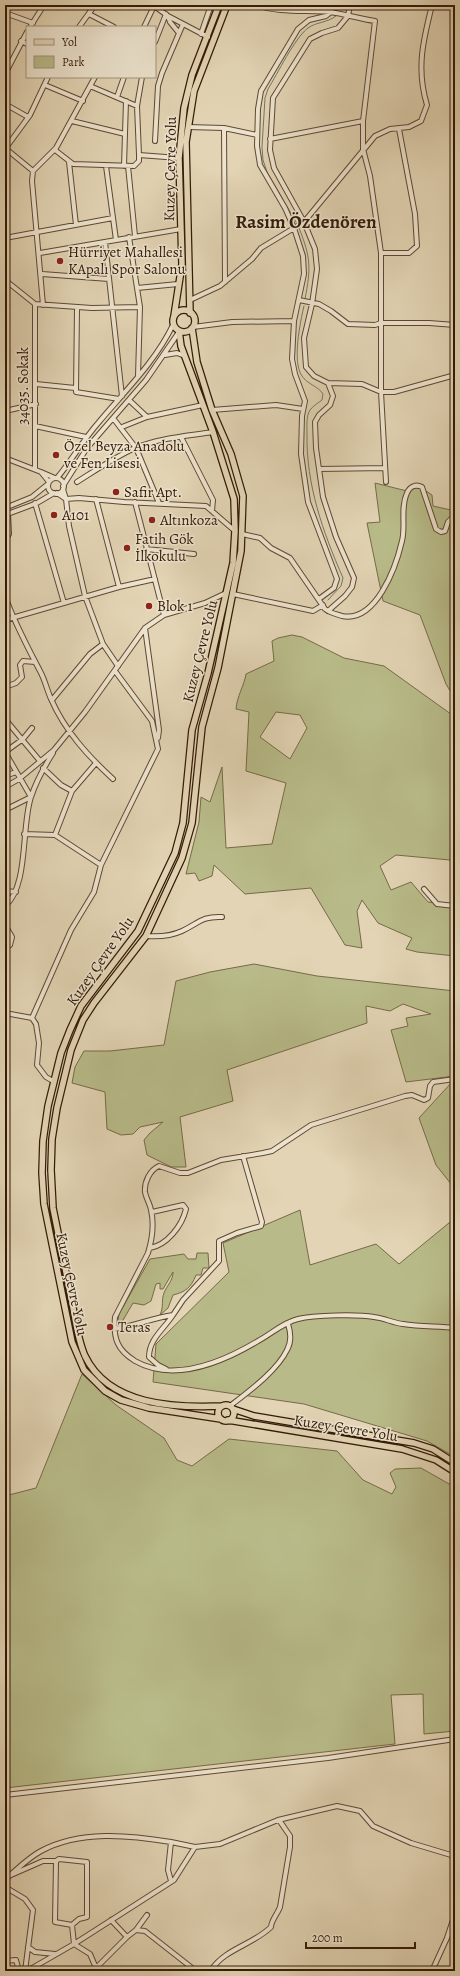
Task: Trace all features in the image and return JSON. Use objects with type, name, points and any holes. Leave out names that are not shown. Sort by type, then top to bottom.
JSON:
[{"type":"main road","name":"Kuzey Çevre Yolu","points":[[174,316],[182,264],[179,158],[186,93],[219,5]]},
{"type":"main road","name":"Kuzey Çevre Yolu","points":[[190,313],[185,159],[188,127],[194,91],[227,5]]},
{"type":"main road","points":[[182,310],[190,313],[194,320],[193,327],[185,332],[179,331],[174,325],[174,316],[182,310]]},
{"type":"main road","name":"Kuzey Çevre Yolu","points":[[193,327],[197,362],[212,410],[231,454],[243,496],[242,551],[218,668],[202,727],[192,823],[182,858],[146,936],[83,1020],[71,1050],[57,1108],[52,1139],[51,1170],[53,1208],[80,1343],[92,1367],[106,1382],[119,1391],[146,1401],[195,1407],[222,1406]]},
{"type":"main road","name":"Kuzey Çevre Yolu","points":[[179,331],[185,356],[213,432],[234,499],[235,531],[233,563],[208,673],[192,730],[183,823],[174,853],[138,931],[81,1006],[61,1053],[53,1081],[48,1106],[42,1158],[44,1204],[72,1342],[78,1360],[91,1379],[105,1391],[121,1400],[149,1408],[221,1419]]},
{"type":"main road","points":[[222,1406],[232,1408],[233,1416],[228,1420],[221,1419],[218,1412],[222,1406]]},
{"type":"main road","name":"Kuzey Çevre Yolu","points":[[232,1408],[254,1416],[414,1443],[433,1449],[455,1463]]},
{"type":"main road","name":"Kuzey Çevre Yolu","points":[[228,1420],[402,1449],[436,1460],[455,1472]]},
{"type":"street","points":[[5,13],[32,25],[44,5]]},
{"type":"street","points":[[80,26],[95,5]]},
{"type":"street","points":[[201,34],[211,5]]},
{"type":"street","points":[[256,5],[263,8],[331,12],[375,21],[363,121],[363,149],[370,176],[381,253],[381,392],[386,482]]},
{"type":"street","points":[[319,599],[334,588],[337,579],[308,502],[301,454],[303,409],[305,402],[295,374],[292,359],[294,321],[304,274],[303,256],[294,228],[260,166],[257,135],[258,109],[261,91],[298,29],[310,20],[326,16],[331,12],[333,5]]},
{"type":"street","points":[[350,5],[348,16],[338,28],[310,39],[273,98],[270,150],[274,168],[304,222],[315,249],[317,269],[312,304],[304,338],[306,367],[314,376],[328,383],[362,384],[381,392],[394,392],[455,375]]},
{"type":"street","points":[[190,300],[205,294],[225,282],[252,259],[261,248],[304,222],[353,164],[363,149],[376,136],[390,129],[409,127],[421,121],[427,105],[421,87],[424,39],[432,5]]},
{"type":"street","points":[[145,26],[156,6],[167,15],[208,37]]},
{"type":"street","points":[[89,14],[112,26]]},
{"type":"street","points":[[167,15],[170,22],[179,33]]},
{"type":"street","points":[[156,40],[167,15]]},
{"type":"street","points":[[155,141],[158,86],[183,24]]},
{"type":"street","points":[[5,74],[26,34]]},
{"type":"street","points":[[21,41],[26,44]]},
{"type":"street","points":[[33,171],[5,149],[28,117],[48,78]]},
{"type":"street","points":[[43,305],[42,274],[32,181],[33,171],[55,150],[94,78]]},
{"type":"street","points":[[117,97],[124,78]]},
{"type":"street","points":[[55,150],[73,164],[126,166],[138,164],[137,106],[142,78]]},
{"type":"street","points":[[45,85],[82,101]]},
{"type":"street","points":[[90,86],[137,106]]},
{"type":"street","points":[[126,101],[126,166],[135,236]]},
{"type":"street","points":[[5,104],[28,117]]},
{"type":"street","points":[[72,121],[125,134]]},
{"type":"street","points":[[270,139],[363,121]]},
{"type":"street","points":[[188,127],[224,128],[257,135]]},
{"type":"street","points":[[224,128],[225,282]]},
{"type":"street","points":[[381,253],[409,253],[417,246],[415,214],[399,129]]},
{"type":"street","points":[[139,155],[179,158]]},
{"type":"street","points":[[69,162],[76,225]]},
{"type":"street","points":[[106,166],[116,240]]},
{"type":"street","points":[[5,238],[113,218]]},
{"type":"street","points":[[40,253],[181,229]]},
{"type":"street","points":[[129,237],[140,307],[138,377]]},
{"type":"street","points":[[105,242],[113,308],[121,398]]},
{"type":"street","points":[[42,274],[109,279]]},
{"type":"street","points":[[5,280],[35,304],[77,307],[140,307]]},
{"type":"street","points":[[137,288],[178,284]]},
{"type":"street","points":[[299,300],[312,304],[319,304],[348,324],[375,325],[382,323],[429,323],[455,325]]},
{"type":"street","name":"34035. Sokak","points":[[34,468],[36,404],[35,304]]},
{"type":"street","points":[[77,307],[76,392],[121,398]]},
{"type":"street","points":[[193,327],[232,322],[294,321]]},
{"type":"street","points":[[5,508],[32,497],[56,478],[86,437],[138,377],[174,325]]},
{"type":"street","points":[[5,540],[9,534],[7,514],[35,503],[63,488],[87,448],[146,380],[179,331]]},
{"type":"street","points":[[164,355],[177,353],[185,356]]},
{"type":"street","points":[[328,383],[333,396],[330,405],[319,414],[315,422],[319,469],[323,497],[336,536],[354,578],[352,586],[345,596],[328,611]]},
{"type":"street","points":[[36,384],[76,388]]},
{"type":"street","points":[[129,400],[147,417]]},
{"type":"street","points":[[5,411],[36,404]]},
{"type":"street","points":[[122,427],[147,417],[203,405]]},
{"type":"street","points":[[212,410],[276,405],[303,409]]},
{"type":"street","points":[[112,418],[122,427],[136,448],[159,503]]},
{"type":"street","points":[[35,426],[86,437]]},
{"type":"street","points":[[77,482],[112,460],[136,448],[181,437],[213,432]]},
{"type":"street","points":[[181,437],[212,500],[212,511]]},
{"type":"street","points":[[5,458],[34,468],[62,482],[66,499],[69,526],[85,597],[103,644],[118,666]]},
{"type":"street","points":[[319,469],[385,468]]},
{"type":"street","points":[[41,472],[49,483],[49,489],[66,499],[79,498],[206,506],[235,531]]},
{"type":"street","points":[[242,534],[260,538],[270,548],[290,558],[328,611],[348,617],[364,612],[381,594],[389,580],[402,540],[407,491],[417,485],[422,486],[436,529],[441,532],[445,530],[448,522],[455,515]]},
{"type":"street","points":[[96,499],[119,587]]},
{"type":"street","points":[[135,502],[164,615]]},
{"type":"street","points":[[35,503],[64,603]]},
{"type":"street","points":[[146,549],[194,554]]},
{"type":"street","points":[[5,620],[155,578]]},
{"type":"street","points":[[5,906],[16,892],[19,884],[24,834],[31,797],[43,768],[54,750],[115,671],[145,628],[164,615],[204,603],[226,593]]},
{"type":"street","points":[[233,594],[313,611],[323,605]]},
{"type":"street","points":[[5,596],[13,618],[69,732],[112,779]]},
{"type":"street","points":[[145,628],[159,730],[157,740]]},
{"type":"street","points":[[52,700],[90,654],[103,644]]},
{"type":"street","points":[[5,687],[16,683],[22,677],[20,665],[23,661],[35,662]]},
{"type":"street","points":[[32,1018],[71,930],[94,892],[101,865],[156,756],[158,749],[152,721],[115,671]]},
{"type":"street","points":[[5,719],[40,761]]},
{"type":"street","points":[[31,797],[19,779],[5,752],[23,739],[32,728]]},
{"type":"street","points":[[5,787],[19,779],[54,750]]},
{"type":"street","points":[[55,835],[72,791],[96,763]]},
{"type":"street","points":[[43,768],[61,785],[72,791]]},
{"type":"street","points":[[5,776],[16,772]]},
{"type":"street","points":[[5,810],[31,797]]},
{"type":"street","points":[[24,834],[55,835],[101,865]]},
{"type":"street","points":[[424,889],[437,904],[455,906]]},
{"type":"street","points":[[5,890],[16,892]]},
{"type":"street","points":[[146,936],[158,937],[181,931],[209,917],[222,917]]},
{"type":"street","points":[[5,925],[12,937],[10,945],[5,949]]},
{"type":"street","points":[[5,1013],[32,1018],[36,1024],[39,1043],[37,1065],[46,1077],[53,1081]]},
{"type":"street","points":[[455,1079],[433,1082],[430,1086],[428,1098],[424,1100],[408,1095],[311,1125],[272,1151],[221,1160],[188,1173],[180,1173],[159,1166],[154,1168],[146,1180],[145,1193],[152,1212],[150,1248],[115,1317],[114,1329],[124,1354],[146,1366],[170,1371],[186,1370],[225,1357],[258,1342],[298,1319],[343,1316],[373,1317],[402,1324],[455,1328]]},
{"type":"street","points":[[170,1371],[158,1365],[150,1357],[149,1349],[154,1338],[164,1328],[183,1300],[219,1261],[219,1241],[237,1233],[261,1226],[262,1222],[243,1156]]},
{"type":"street","points":[[150,1248],[157,1246],[172,1234],[183,1220],[186,1209],[183,1205],[152,1212]]},
{"type":"street","points":[[114,1329],[142,1324],[157,1317],[173,1315]]},
{"type":"street","points":[[232,1408],[273,1368],[287,1350],[291,1332],[288,1324]]},
{"type":"street","points":[[5,1795],[328,1758],[455,1740]]},
{"type":"street","points":[[5,1880],[41,1851],[76,1840],[117,1836],[143,1838],[195,1847],[220,1844],[279,1820],[322,1808],[336,1806],[360,1811],[373,1826],[411,1843],[451,1855],[455,1861]]},
{"type":"street","points":[[213,1971],[212,1969],[217,1961],[263,1935],[271,1927],[271,1924],[278,1911],[290,1847],[290,1836],[279,1820]]},
{"type":"street","points":[[171,1842],[168,1870],[171,1882]]},
{"type":"street","points":[[26,1971],[74,1944],[171,1882],[195,1847]]},
{"type":"street","points":[[10,1875],[20,1873],[43,1861],[56,1861],[59,1859],[88,1862],[87,1917],[79,1919],[72,1925]]},
{"type":"street","points":[[56,1861],[55,1922],[72,1925]]},
{"type":"street","points":[[5,1887],[25,1899],[32,1910],[26,1971]]},
{"type":"street","points":[[432,1971],[447,1938],[455,1914]]},
{"type":"street","points":[[74,1944],[90,1954],[95,1969],[136,1930],[147,1915]]},
{"type":"street","points":[[111,1920],[127,1937]]},
{"type":"street","points":[[72,1925],[74,1944]]},
{"type":"street","points":[[136,1930],[145,1931],[196,1971]]},
{"type":"street","points":[[28,1948],[36,1952],[56,1954]]},
{"type":"street","points":[[5,1961],[16,1960],[19,1971]]},
{"type":"green space","points":[[375,483],[407,491],[417,485],[432,495],[433,506],[455,511],[455,699],[446,684],[420,615],[383,601],[367,523],[380,522]]},
{"type":"green space","points":[[292,635],[302,637],[344,658],[384,666],[455,717],[455,857],[450,860],[396,855],[380,866],[391,890],[411,882],[428,902],[455,905],[455,956],[417,952],[406,949],[412,938],[378,923],[362,900],[357,911],[362,948],[345,945],[311,888],[245,894],[214,865],[212,876],[199,881],[195,873],[186,874],[199,822],[201,797],[210,802],[222,767],[226,848],[272,844],[286,783],[246,771],[249,712],[236,709],[246,674],[274,661],[272,641]],"holes":[[[276,712],[300,715],[307,728],[290,759],[260,737]]]},
{"type":"green space","points":[[254,964],[317,976],[455,991],[455,1014],[450,1016],[455,1031],[455,1076],[406,1082],[391,1030],[408,1026],[406,1018],[431,1014],[403,1004],[390,1011],[366,1006],[367,1023],[227,1070],[233,1101],[180,1117],[186,1167],[171,1167],[147,1155],[144,1140],[163,1122],[140,1127],[133,1134],[121,1135],[107,1129],[105,1092],[72,1083],[75,1067],[84,1051],[110,1051],[164,1045],[176,981],[210,972]]},
{"type":"green space","points":[[452,1082],[455,1082],[455,1189],[436,1165],[419,1118]]},
{"type":"green space","points":[[300,1210],[310,1265],[376,1244],[399,1264],[455,1218],[455,1457],[427,1441],[304,1404],[153,1382],[156,1344],[229,1272],[223,1243]]},
{"type":"green space","points":[[197,1253],[208,1253],[209,1268],[203,1268],[201,1275],[196,1275],[187,1289],[173,1295],[168,1308],[160,1315],[163,1296],[172,1278],[173,1272],[163,1289],[160,1289],[160,1283],[156,1284],[151,1301],[144,1305],[133,1303],[119,1327],[117,1326],[119,1314],[150,1259],[184,1254],[188,1259],[196,1259]]},
{"type":"green space","points":[[82,1374],[116,1405],[164,1438],[177,1460],[192,1466],[229,1439],[337,1451],[363,1480],[392,1494],[396,1487],[390,1473],[395,1469],[421,1468],[451,1485],[455,1497],[455,1731],[424,1734],[423,1694],[391,1695],[395,1744],[5,1788],[5,1496],[36,1488]]},
{"type":"waterway","points":[[296,222],[267,172],[263,160],[262,147],[265,98],[268,89],[286,57],[303,33],[311,26],[336,16]]},
{"type":"waterway","points":[[299,228],[306,247],[309,263],[305,299]]},
{"type":"waterway","points":[[304,306],[297,352],[299,370],[304,379],[323,394],[322,400],[310,410],[307,418],[307,453],[309,472],[317,508],[343,578],[341,586],[328,600]]},
{"type":"place","name":"Hürriyet Mahallesi KApalı Spor Salonu","points":[[60,261]]},
{"type":"place","name":"Özel Beyza Anadolu ve Fen Lisesi","points":[[56,455]]},
{"type":"place","name":"Safir Apt.","points":[[116,492]]},
{"type":"place","name":"A101","points":[[54,515]]},
{"type":"place","name":"Altınkoza","points":[[152,520]]},
{"type":"place","name":"Fatih Gök İlkokulu","points":[[127,548]]},
{"type":"place","name":"Blok 1","points":[[149,606]]},
{"type":"place","name":"Teras","points":[[110,1327]]},
{"type":"district","name":"Rasim Özdenören","points":[[306,221]]}]
